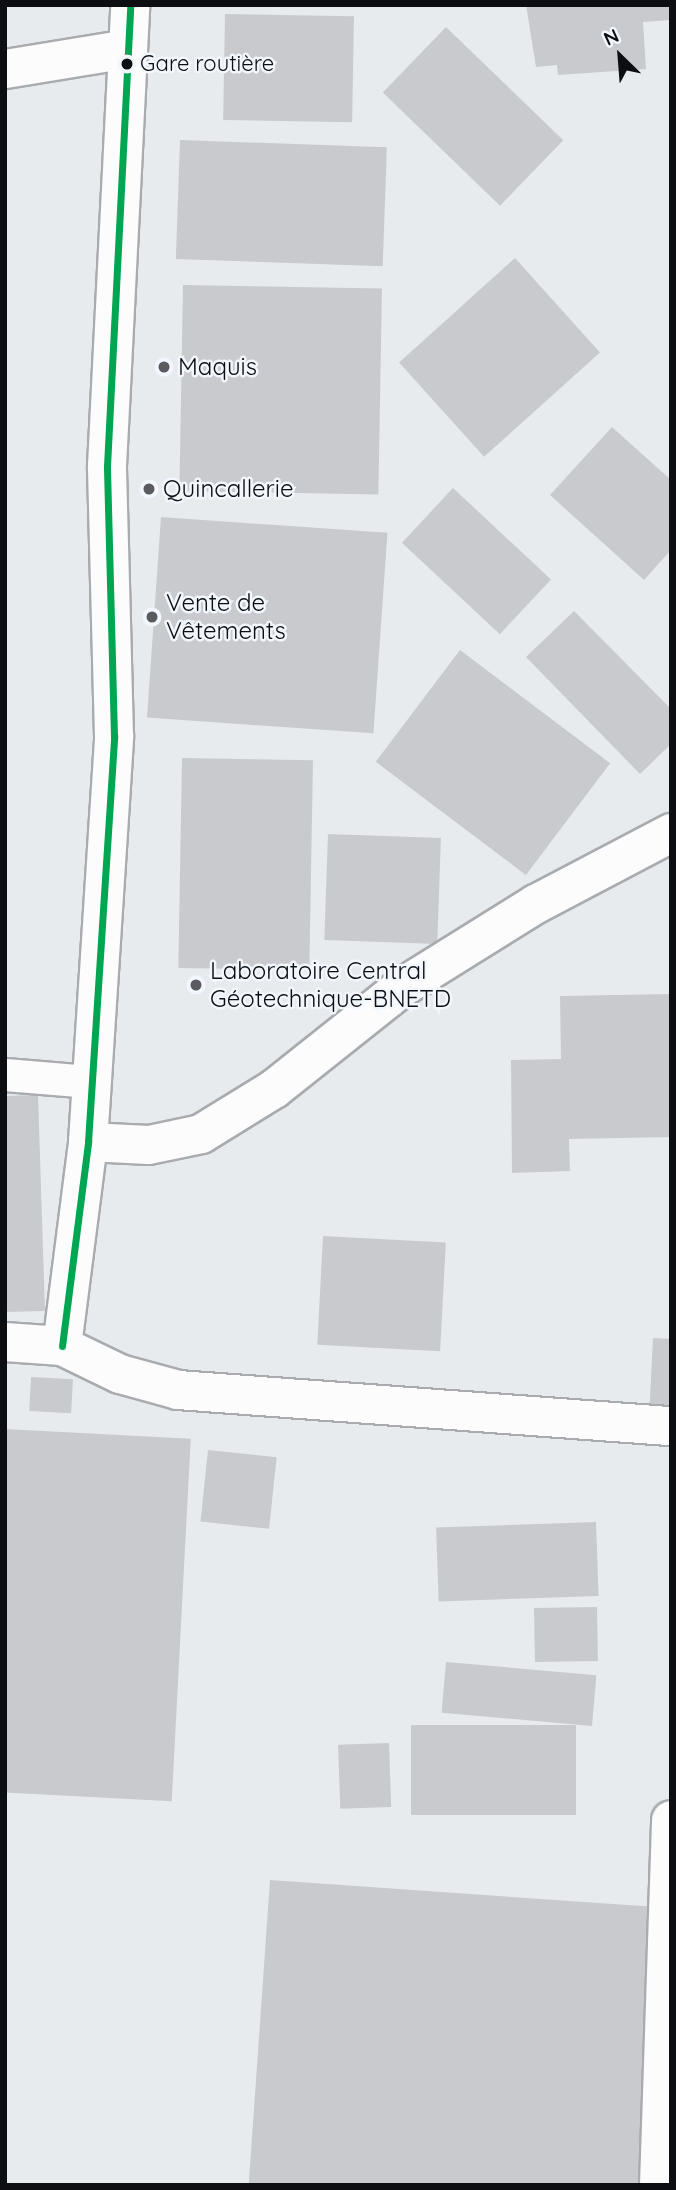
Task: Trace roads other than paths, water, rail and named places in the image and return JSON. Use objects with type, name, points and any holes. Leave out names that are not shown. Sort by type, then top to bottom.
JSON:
[{"type":"street","points":[[62,1346],[88,1142],[114,736],[107,466],[130,5]]},
{"type":"street","points":[[5,69],[127,49]]},
{"type":"street","points":[[88,1142],[149,1145],[201,1134],[274,1090],[401,988],[536,904],[671,833]]},
{"type":"street","points":[[5,1342],[62,1346],[120,1374],[178,1390],[671,1426]]},
{"type":"street","points":[[659,2185],[671,1820]]},
{"type":"lane","points":[[5,1075],[91,1082]]},
{"type":"place","name":"Gare routière","points":[[127,64]]},
{"type":"place","name":"Maquis","points":[[164,367]]},
{"type":"place","name":"Quincallerie","points":[[149,489]]},
{"type":"place","name":"Vente de Vêtements","points":[[152,617]]},
{"type":"place","name":"Laboratoire Central Géotechnique-BNETD","points":[[196,985]]}]
